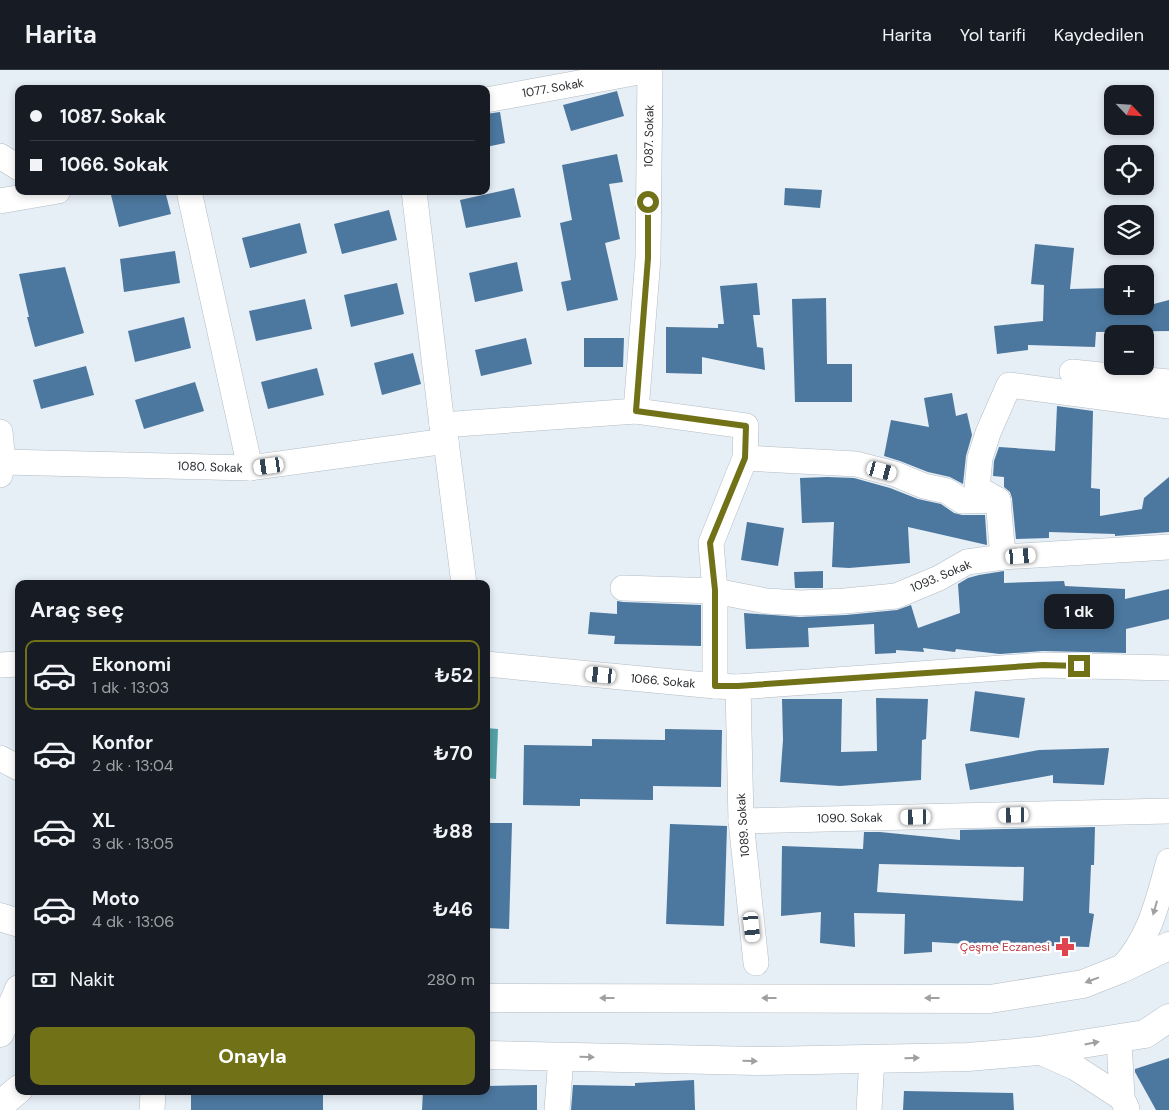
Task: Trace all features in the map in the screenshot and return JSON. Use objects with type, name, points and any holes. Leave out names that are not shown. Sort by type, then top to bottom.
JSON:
[{"type":"main road","points":[[490,998],[990,999],[1083,984],[1121,969],[1169,946]]},
{"type":"main road","points":[[0,976],[15,981]]},
{"type":"main road","points":[[0,1033],[15,998]]},
{"type":"main road","points":[[490,1055],[757,1061],[968,1057],[1038,1051],[1144,1036],[1169,1018]]},
{"type":"main road","points":[[0,1105],[15,1092]]},
{"type":"street","name":"1077. Sokak","points":[[490,99],[650,70]]},
{"type":"street","name":"1087. Sokak","points":[[636,411],[648,258],[650,70]]},
{"type":"street","points":[[0,156],[15,165]]},
{"type":"street","points":[[0,200],[32,195]]},
{"type":"street","points":[[190,195],[250,468]]},
{"type":"street","points":[[414,195],[463,580]]},
{"type":"street","points":[[1072,372],[1169,382]]},
{"type":"street","points":[[998,500],[977,488],[980,458],[988,433],[1009,385],[1169,406]]},
{"type":"street","points":[[636,411],[746,426],[745,458],[856,464],[895,474],[924,486],[947,491],[962,501],[998,500]]},
{"type":"street","name":"1080. Sokak","points":[[2,468],[250,468],[444,433],[636,411]]},
{"type":"street","points":[[0,432],[2,468]]},
{"type":"street","name":"1089. Sokak","points":[[745,458],[710,543],[742,821],[756,963]]},
{"type":"street","points":[[998,500],[1003,557]]},
{"type":"street","name":"1093. Sokak","points":[[623,588],[715,590],[766,601],[801,603],[896,596],[939,578],[967,562],[1003,557],[1169,547]]},
{"type":"street","points":[[0,665],[15,664]]},
{"type":"street","name":"1066. Sokak","points":[[490,664],[727,686],[1043,665],[1169,668]]},
{"type":"street","points":[[0,758],[15,766]]},
{"type":"street","name":"1090. Sokak","points":[[742,821],[1169,811]]},
{"type":"street","points":[[1121,969],[1140,945],[1150,924],[1169,861]]},
{"type":"street","points":[[1038,1051],[1076,1068],[1125,1104],[1144,1036]]},
{"type":"street","points":[[557,1110],[561,1057]]},
{"type":"street","points":[[869,1110],[872,1058]]},
{"type":"street","points":[[152,1110],[153,1095]]},
{"type":"water","points":[[490,728],[498,729],[496,779],[490,778]]},
{"type":"building","points":[[617,91],[624,116],[571,131],[563,105]]},
{"type":"building","points":[[500,112],[505,143],[490,146],[490,113]]},
{"type":"building","points":[[617,154],[623,182],[609,184],[620,239],[605,243],[618,300],[567,311],[561,282],[571,280],[560,223],[572,220],[562,165]]},
{"type":"building","points":[[514,188],[521,217],[466,228],[460,200],[490,195],[490,193]]},
{"type":"building","points":[[785,188],[822,190],[820,208],[784,205]]},
{"type":"building","points":[[111,195],[166,195],[171,214],[119,227]]},
{"type":"building","points":[[389,210],[397,240],[342,254],[334,224]]},
{"type":"building","points":[[300,223],[307,253],[250,268],[242,238]]},
{"type":"building","points":[[1035,244],[1074,248],[1070,289],[1104,288],[1104,315],[1154,315],[1154,304],[1169,300],[1169,331],[1154,331],[1154,325],[1104,325],[1104,332],[1096,332],[1095,347],[1028,345],[1028,350],[997,354],[994,326],[1043,321],[1044,285],[1031,284]]},
{"type":"building","points":[[175,251],[180,283],[124,292],[120,259]]},
{"type":"building","points":[[517,262],[523,291],[475,302],[469,273]]},
{"type":"building","points":[[65,267],[84,333],[35,347],[19,274]]},
{"type":"building","points":[[397,283],[404,314],[351,327],[344,295]]},
{"type":"building","points":[[757,283],[760,315],[753,315],[757,347],[763,348],[765,370],[702,357],[702,374],[666,373],[666,327],[718,328],[718,324],[724,324],[720,286]]},
{"type":"building","points":[[826,298],[827,364],[852,364],[852,402],[795,402],[792,299]]},
{"type":"building","points":[[305,299],[312,329],[256,341],[249,311]]},
{"type":"building","points":[[184,317],[191,348],[135,362],[128,331]]},
{"type":"building","points":[[526,338],[532,364],[481,376],[475,350]]},
{"type":"building","points":[[584,338],[624,338],[623,367],[584,367]]},
{"type":"building","points":[[413,353],[421,384],[382,395],[374,363]]},
{"type":"building","points":[[86,366],[94,395],[41,409],[33,380]]},
{"type":"building","points":[[317,368],[324,395],[268,409],[261,382]]},
{"type":"building","points":[[195,382],[204,411],[144,429],[135,400]]},
{"type":"building","points":[[952,393],[956,416],[967,413],[972,435],[966,456],[963,484],[950,477],[928,472],[884,456],[891,420],[929,427],[924,398]]},
{"type":"building","points":[[1057,406],[1093,411],[1091,488],[1100,489],[1100,516],[1142,509],[1144,498],[1169,477],[1169,532],[1115,536],[1115,534],[1049,532],[1049,538],[1016,539],[1012,498],[1010,492],[1004,487],[1004,477],[993,476],[994,461],[999,447],[1055,451]]},
{"type":"building","points":[[800,478],[854,478],[890,488],[918,499],[941,504],[954,513],[962,515],[985,515],[987,545],[908,527],[910,563],[849,568],[832,567],[834,522],[802,523]]},
{"type":"building","points":[[747,522],[784,528],[778,566],[741,560]]},
{"type":"building","points":[[823,571],[823,588],[795,588],[794,572]]},
{"type":"building","points":[[1004,571],[1004,583],[1064,581],[1065,586],[1125,589],[1125,599],[1169,589],[1169,619],[1126,629],[1126,653],[1043,651],[1000,654],[956,649],[955,652],[923,648],[924,652],[896,650],[896,653],[875,654],[874,624],[808,628],[809,647],[746,649],[744,613],[800,617],[846,615],[897,610],[911,605],[918,628],[960,613],[958,584],[968,578]]},
{"type":"building","points":[[617,601],[701,605],[701,646],[614,644],[615,636],[588,634],[590,612],[617,614]]},
{"type":"building","points":[[975,691],[1025,698],[1019,738],[970,731]]},
{"type":"building","points":[[876,698],[928,699],[926,739],[922,740],[921,780],[840,786],[780,782],[783,740],[782,699],[842,699],[841,752],[877,751]]},
{"type":"building","points":[[665,729],[722,730],[721,787],[653,786],[653,800],[580,799],[580,806],[523,805],[524,745],[592,746],[592,739],[665,740]]},
{"type":"building","points":[[1109,748],[1104,785],[1053,783],[1053,775],[970,790],[965,764],[1039,750]]},
{"type":"building","points":[[490,823],[512,823],[509,929],[490,928]]},
{"type":"building","points":[[670,824],[727,826],[724,926],[666,924]]},
{"type":"building","points":[[1095,827],[1094,865],[1091,865],[1089,913],[1094,914],[1089,947],[1018,945],[1018,947],[932,942],[932,952],[904,954],[905,914],[854,913],[855,947],[820,943],[821,912],[781,916],[782,846],[863,849],[864,832],[960,840],[960,830]],"holes":[[[879,864],[1024,867],[1023,901],[877,892]]]},
{"type":"building","points":[[1169,1058],[1169,1110],[1156,1110],[1135,1069]]},
{"type":"building","points":[[694,1080],[695,1110],[571,1110],[573,1085],[635,1086],[635,1083]]},
{"type":"building","points":[[537,1085],[537,1110],[422,1110],[423,1095],[490,1095],[490,1086]]},
{"type":"building","points":[[904,1091],[1013,1093],[1014,1110],[903,1110]]},
{"type":"building","points":[[191,1095],[323,1095],[323,1110],[191,1110]]},
{"type":"place","name":"Çeşme Eczanesi","points":[[1065,947]]},
{"type":"route","points":[[648,202],[648,258],[636,411],[746,426],[745,458],[710,543],[715,590],[715,686],[1043,665],[1079,666]]}]
